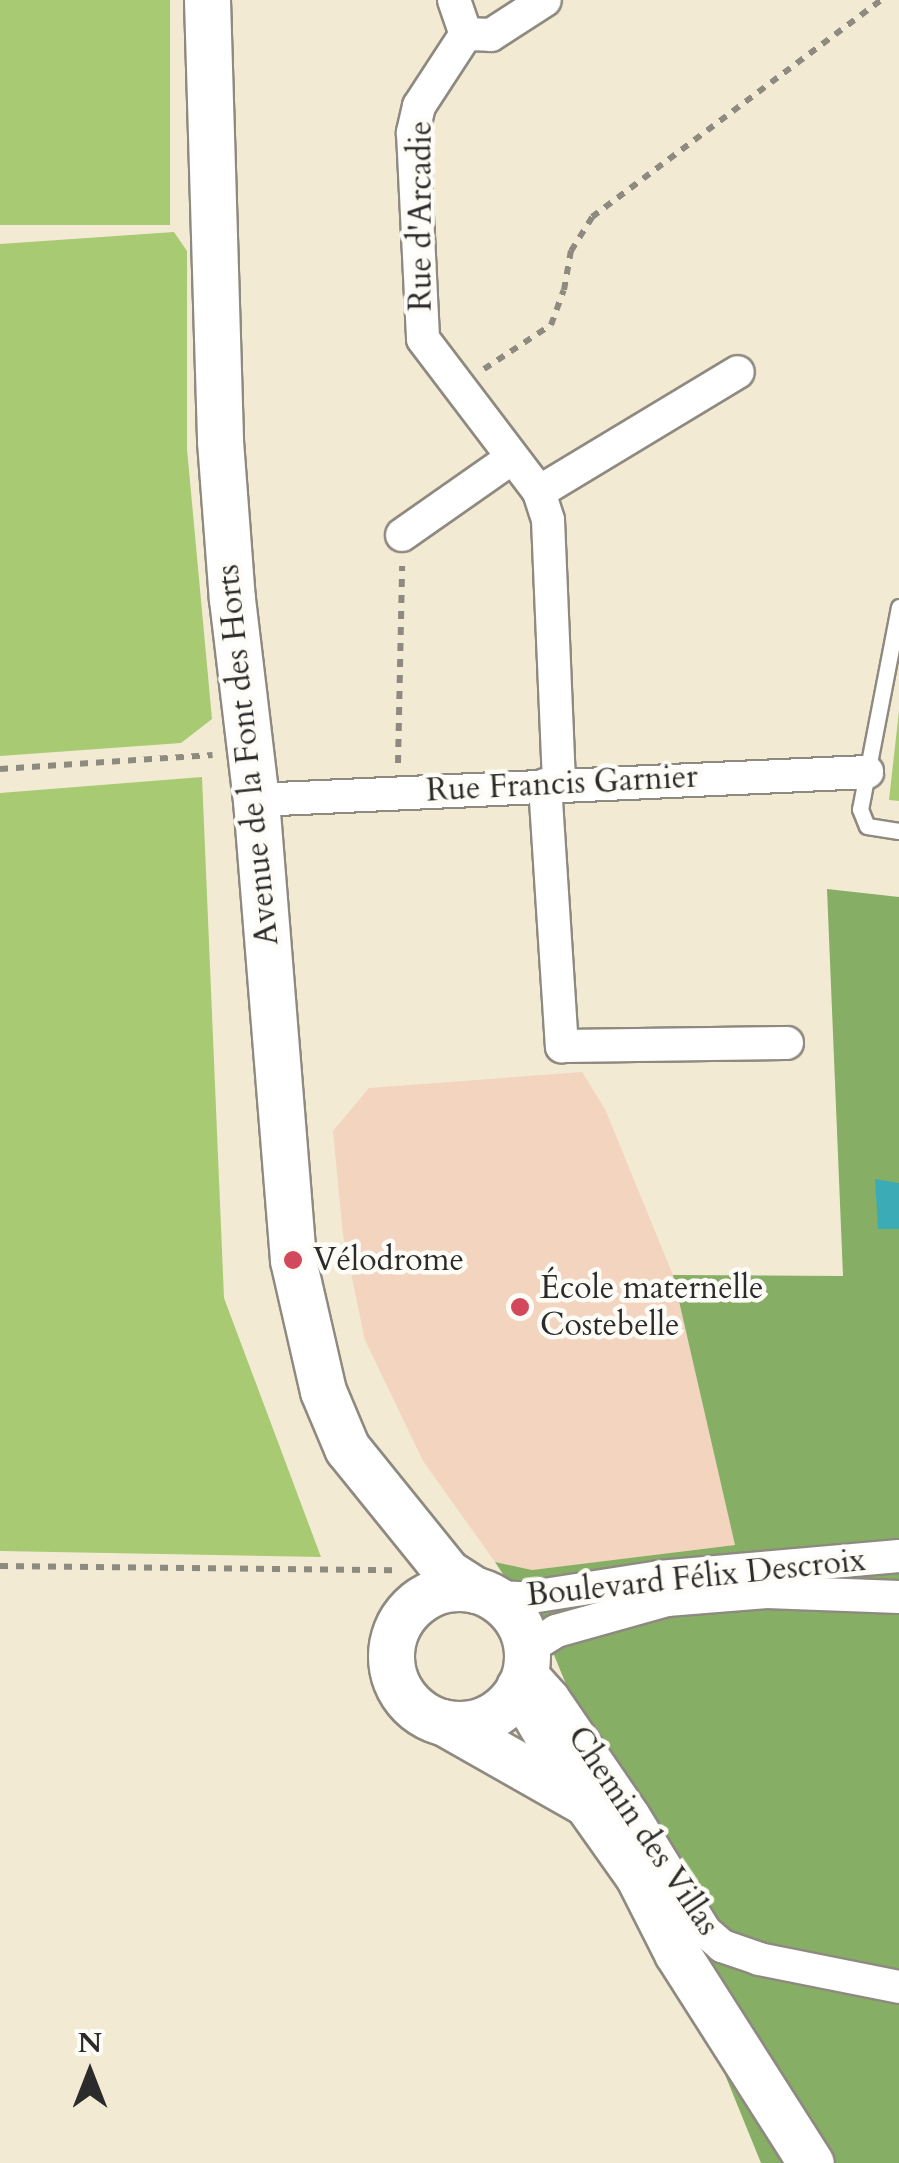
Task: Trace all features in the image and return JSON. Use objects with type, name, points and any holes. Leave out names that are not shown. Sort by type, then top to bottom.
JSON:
[{"type":"main road","name":"Avenue de la Font des Horts","points":[[207,0],[220,441],[232,599],[256,800],[285,1193],[302,1311],[324,1391],[348,1448],[447,1572],[484,1594]]},
{"type":"main road","name":"Avenue de la Font des Horts","points":[[380,1490],[407,1591]]},
{"type":"main road","points":[[587,1804],[410,1703],[398,1686],[391,1649],[407,1591],[444,1589],[484,1594],[513,1614],[524,1668],[587,1804],[638,1876],[677,1953],[812,2163]]},
{"type":"main road","points":[[443,1722],[487,1717],[524,1668]]},
{"type":"street","points":[[454,0],[466,34],[491,35],[545,0]]},
{"type":"street","name":"Rue d'Arcadie","points":[[466,34],[419,106],[413,132],[423,339],[538,492],[548,520],[552,784],[562,1046],[787,1043]]},
{"type":"street","points":[[538,492],[738,372]]},
{"type":"street","points":[[402,534],[512,458]]},
{"type":"street","name":"Rue Francis Garnier","points":[[256,800],[867,772]]},
{"type":"street","name":"Boulevard Félix Descroix","points":[[484,1594],[526,1598],[676,1575],[899,1556]]},
{"type":"street","name":"Boulevard Félix Descroix","points":[[524,1668],[556,1632],[667,1600],[767,1592],[899,1597]]},
{"type":"street","name":"Chemin des Villas","points":[[524,1668],[553,1696],[713,1939],[759,1958],[899,1987]]},
{"type":"lane","points":[[899,607],[860,809],[867,826],[899,831]]},
{"type":"path","points":[[457,387],[551,324],[564,290],[571,251],[592,218],[880,0]]},
{"type":"path","points":[[398,769],[402,534]]},
{"type":"path","points":[[0,769],[194,759],[250,748]]},
{"type":"path","points":[[0,1566],[407,1591]]},
{"type":"shaded area","name":"École maternelle Costebelle","points":[[582,1072],[605,1109],[673,1275],[735,1545],[532,1570],[495,1562],[423,1461],[365,1340],[343,1235],[333,1131],[369,1088]]},
{"type":"green space","points":[[0,0],[170,0],[170,225],[0,225]]},
{"type":"green space","points":[[174,232],[187,251],[187,449],[212,719],[181,743],[0,756],[0,244]]},
{"type":"green space","points":[[899,711],[899,801],[889,800]]},
{"type":"green space","points":[[202,777],[224,1298],[321,1557],[0,1551],[0,793]]},
{"type":"green space","points":[[827,889],[899,897],[899,2163],[761,2163],[550,1645],[495,1562],[532,1570],[735,1545],[673,1275],[843,1276]]},
{"type":"water","points":[[875,1179],[899,1183],[899,1229],[878,1229]]},
{"type":"place","name":"Vélodrome","points":[[293,1260]]},
{"type":"place","name":"École maternelle Costebelle","points":[[520,1307]]}]
